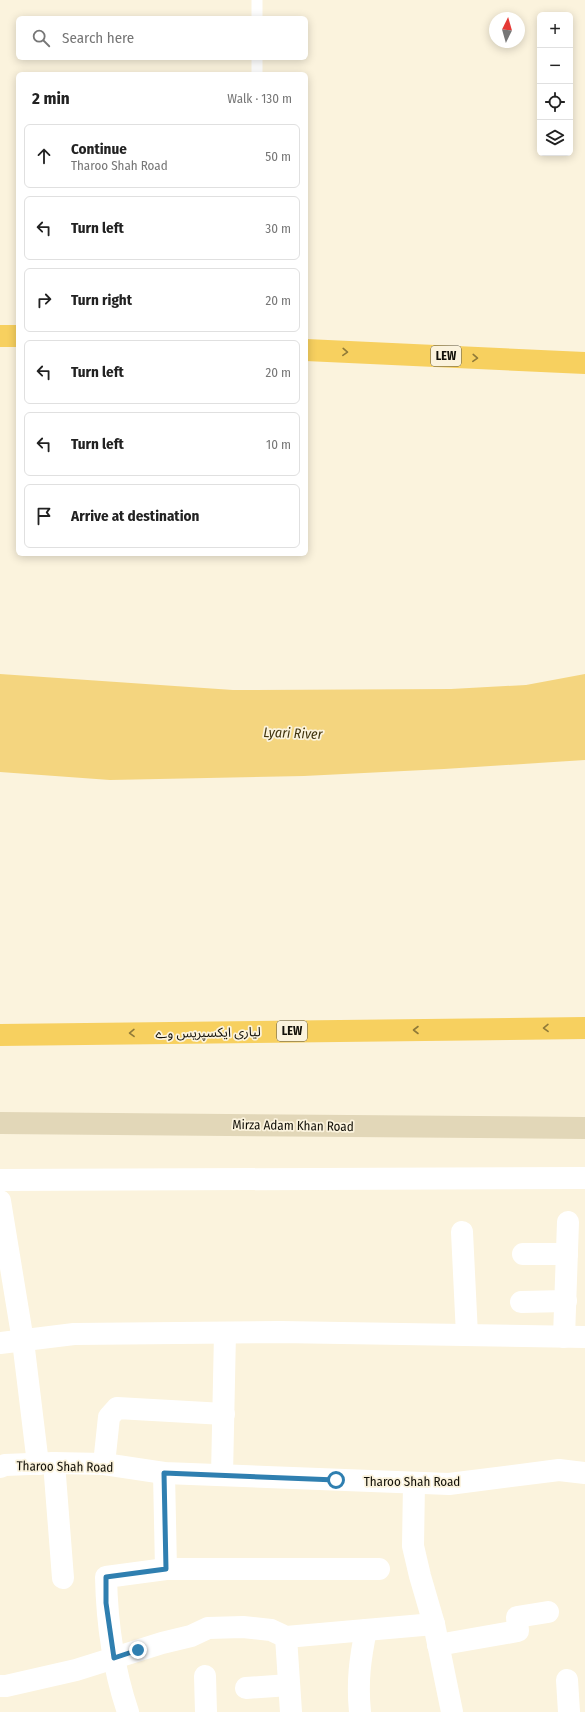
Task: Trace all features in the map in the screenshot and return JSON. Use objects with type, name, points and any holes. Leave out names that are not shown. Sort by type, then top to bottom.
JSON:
[{"type":"highway","points":[[0,336],[16,336]]},
{"type":"highway","name":"LEW","points":[[308,350],[585,363]]},
{"type":"highway","name":"لیاری ایکسپریس وے","points":[[0,1035],[585,1028]]},
{"type":"main road","name":"Mirza Adam Khan Road","points":[[0,1123],[585,1128]]},
{"type":"street","points":[[0,1180],[585,1178]]},
{"type":"street","points":[[0,1202],[23,1341],[46,1464],[63,1578]]},
{"type":"street","points":[[0,1343],[74,1334],[225,1333],[575,1337],[566,1301],[568,1222]]},
{"type":"street","points":[[462,1232],[468,1335]]},
{"type":"street","points":[[523,1254],[567,1254]]},
{"type":"street","points":[[521,1302],[566,1301]]},
{"type":"street","points":[[222,1475],[225,1333]]},
{"type":"street","points":[[104,1464],[109,1417],[117,1408],[224,1414]]},
{"type":"street","name":"Tharoo Shah Road","points":[[0,1467],[5,1465],[104,1464],[164,1473],[449,1484],[559,1470],[585,1473]]},
{"type":"street","points":[[164,1473],[166,1569]]},
{"type":"street","points":[[414,1483],[414,1546],[420,1576],[436,1635],[452,1712]]},
{"type":"street","points":[[128,1712],[116,1674],[106,1603],[106,1577],[166,1569],[379,1569]]},
{"type":"street","points":[[0,1686],[6,1686],[76,1670],[162,1643],[191,1636],[208,1628],[271,1630],[286,1637],[366,1630],[436,1635],[518,1632],[517,1617],[548,1612]]},
{"type":"street","points":[[360,1712],[358,1689],[360,1659],[366,1630]]},
{"type":"street","points":[[286,1637],[291,1712]]},
{"type":"street","points":[[205,1676],[206,1712]]},
{"type":"street","points":[[566,1680],[569,1712]]},
{"type":"street","points":[[246,1688],[289,1685]]},
{"type":"lane","points":[[257,0],[257,16]]},
{"type":"lane","points":[[257,60],[257,72]]},
{"type":"water","name":"Lyari River","points":[[0,674],[233,690],[451,689],[526,685],[585,674],[585,760],[304,776],[110,780],[0,772]]},
{"type":"route","points":[[138,1650],[114,1658],[106,1603],[106,1577],[166,1569],[164,1473],[336,1480]]}]
